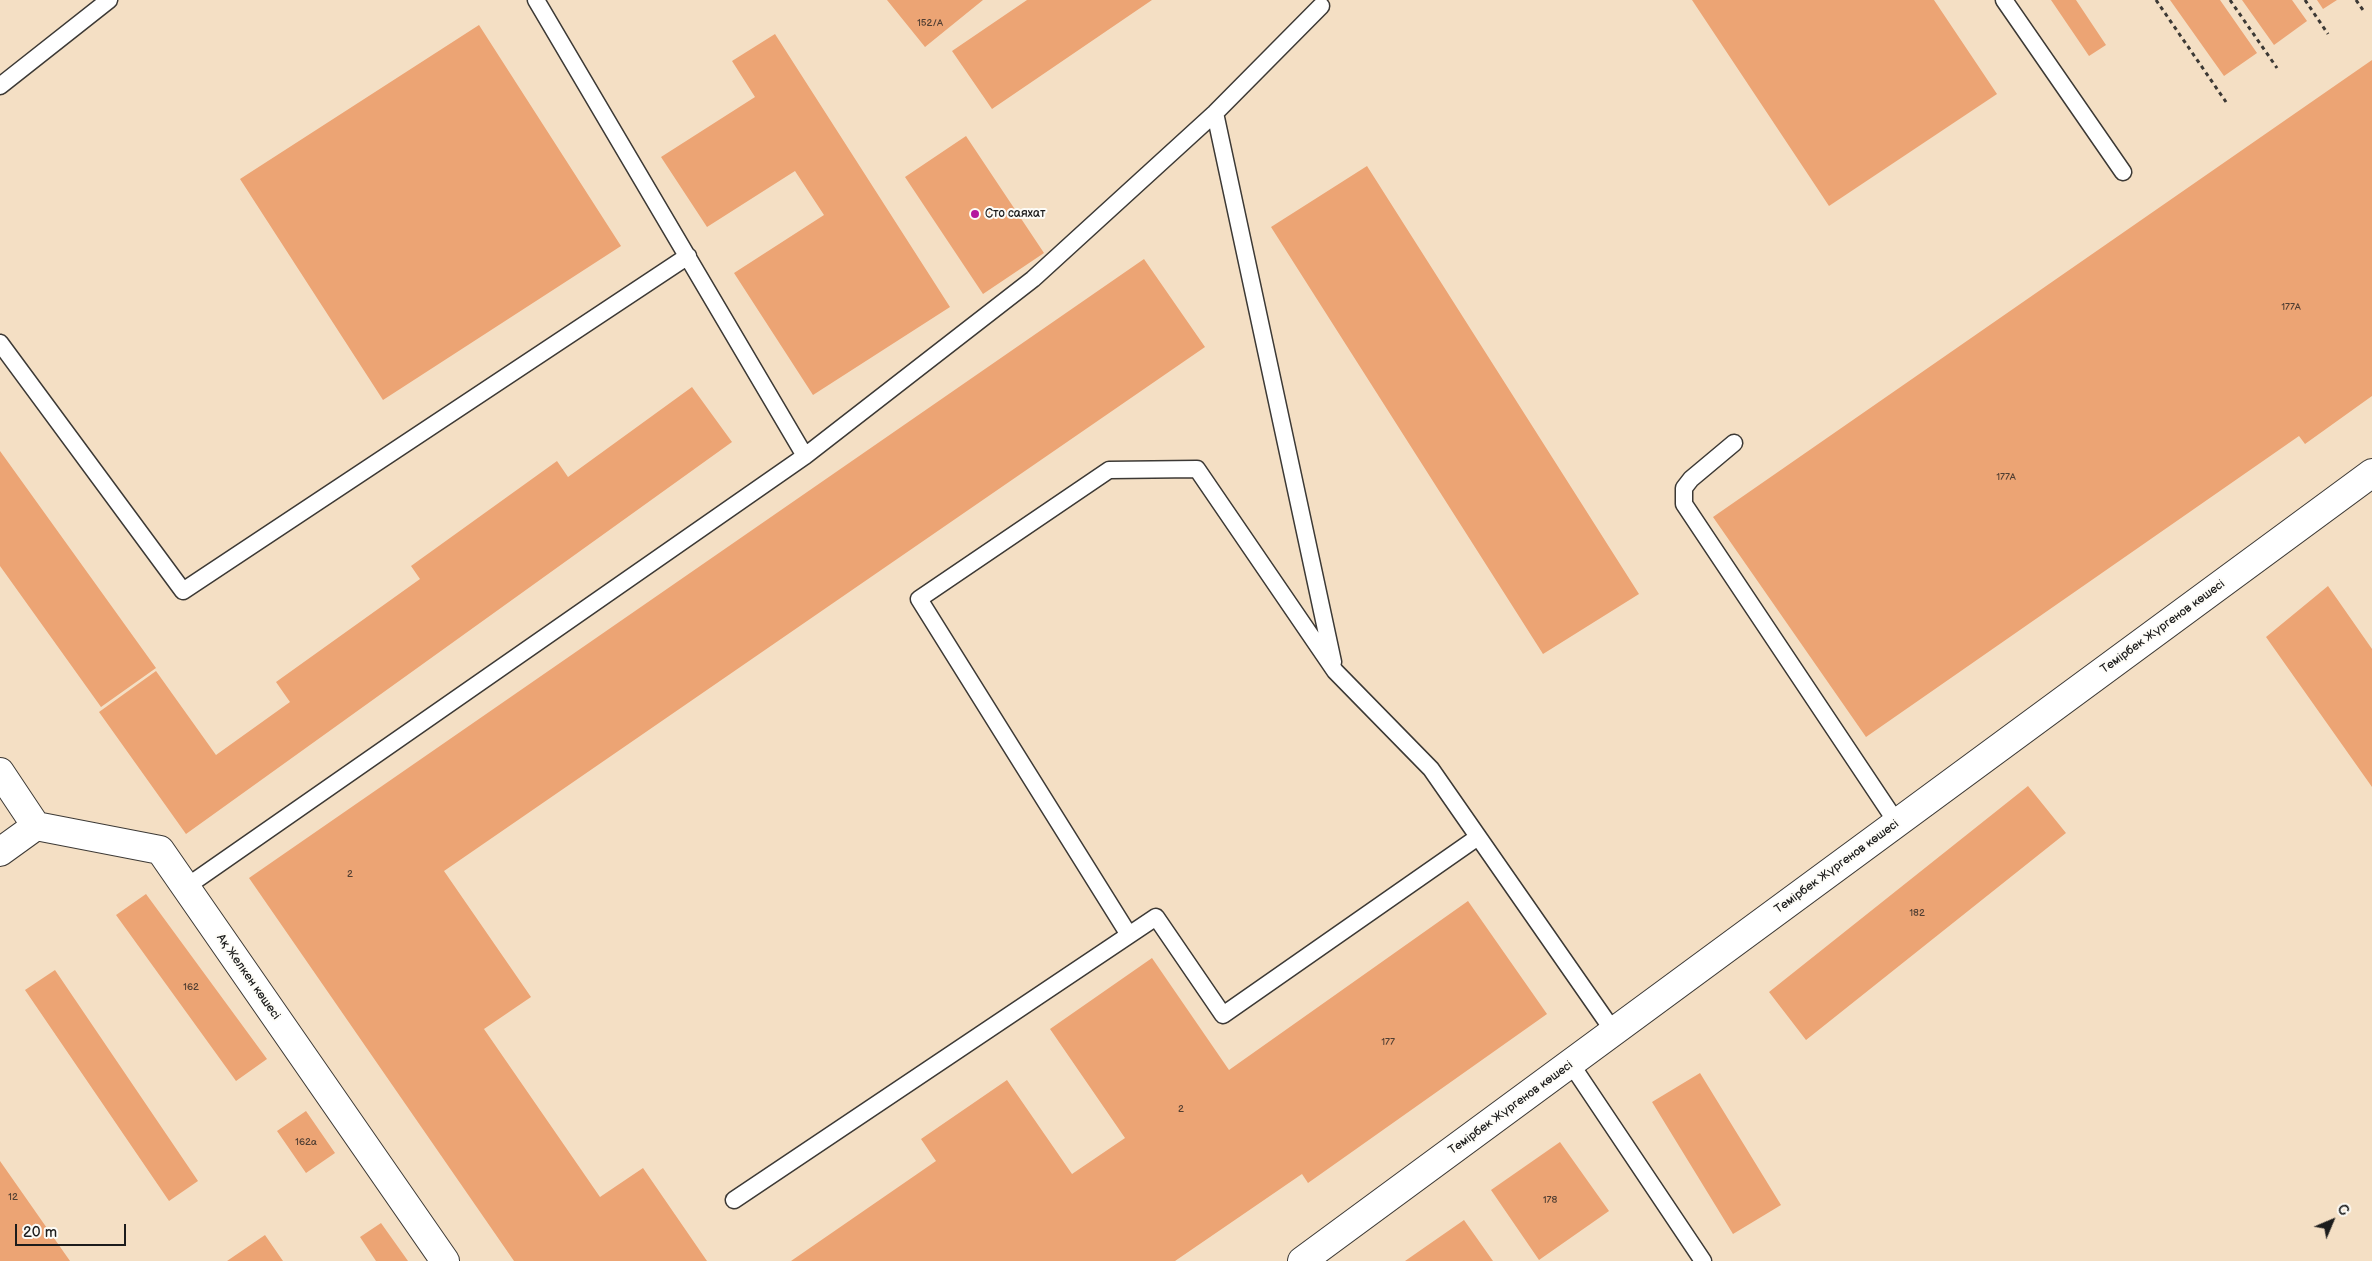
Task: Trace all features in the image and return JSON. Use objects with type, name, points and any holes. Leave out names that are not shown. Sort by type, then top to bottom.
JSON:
[{"type":"street","name":"Темірбек Жүргенов көшесі","points":[[1302,1261],[2372,473]]},
{"type":"street","points":[[0,772],[36,826],[0,852]]},
{"type":"street","name":"Ақ Желкен көшесі","points":[[36,826],[160,850],[445,1261]]},
{"type":"lane","points":[[0,86],[109,0]]},
{"type":"lane","points":[[536,0],[805,456]]},
{"type":"lane","points":[[2004,0],[2123,172]]},
{"type":"lane","points":[[186,887],[805,456],[1034,279],[1215,113],[1320,6]]},
{"type":"lane","points":[[1215,113],[1335,671]]},
{"type":"lane","points":[[0,343],[183,591],[688,256]]},
{"type":"lane","points":[[1734,443],[1691,479],[1684,488],[1684,504],[1897,823]]},
{"type":"lane","points":[[1129,935],[919,599],[1109,470],[1196,469],[1335,671],[1431,769],[1614,1032]]},
{"type":"lane","points":[[734,1200],[1156,917],[1223,1015],[1478,837]]},
{"type":"lane","points":[[1571,1064],[1703,1261]]},
{"type":"path","points":[[2156,0],[2226,102]]},
{"type":"path","points":[[2230,0],[2277,68]]},
{"type":"path","points":[[2305,0],[2328,34]]},
{"type":"path","points":[[2356,0],[2363,10]]},
{"type":"building","points":[[887,0],[983,0],[925,47]]},
{"type":"building","points":[[1027,0],[1152,0],[992,109],[952,51]]},
{"type":"building","points":[[1692,0],[1934,0],[1997,94],[1829,206]]},
{"type":"building","points":[[2051,0],[2076,0],[2106,45],[2089,56]]},
{"type":"building","points":[[2170,0],[2220,0],[2257,53],[2224,76]]},
{"type":"building","points":[[2242,0],[2292,0],[2307,21],[2274,45]]},
{"type":"building","points":[[2317,0],[2337,0],[2323,9]]},
{"type":"building","points":[[479,25],[621,246],[383,400],[240,179]]},
{"type":"building","points":[[775,34],[950,307],[813,395],[734,273],[824,215],[795,171],[707,227],[661,157],[755,97],[732,61]]},
{"type":"building","points":[[2372,60],[2372,396],[2305,444],[2299,436],[1866,737],[1713,517]]},
{"type":"building","points":[[966,136],[1044,253],[983,294],[905,177]]},
{"type":"building","points":[[1367,166],[1639,594],[1543,654],[1271,227]]},
{"type":"building","points":[[1144,259],[1205,347],[444,871],[531,997],[484,1029],[600,1197],[643,1168],[707,1261],[514,1261],[249,878]]},
{"type":"building","points":[[692,387],[732,442],[186,834],[99,712],[156,671],[216,755],[290,702],[276,682],[420,579],[411,566],[557,461],[568,477]]},
{"type":"building","points":[[0,451],[156,668],[101,707],[0,566]]},
{"type":"building","points":[[2328,586],[2372,649],[2372,787],[2266,637]]},
{"type":"building","points":[[2028,786],[2066,833],[1806,1040],[1769,992]]},
{"type":"building","points":[[146,894],[267,1059],[236,1081],[116,915]]},
{"type":"building","points":[[1468,901],[1547,1014],[1308,1183],[1302,1174],[1175,1261],[791,1261],[936,1161],[921,1139],[1007,1080],[1072,1174],[1125,1138],[1050,1029],[1152,958],[1229,1070]]},
{"type":"building","points":[[55,970],[198,1181],[169,1201],[25,990]]},
{"type":"building","points":[[1700,1073],[1781,1205],[1733,1234],[1652,1102]]},
{"type":"building","points":[[306,1111],[335,1153],[306,1173],[277,1131]]},
{"type":"building","points":[[1560,1142],[1609,1211],[1539,1260],[1491,1190]]},
{"type":"building","points":[[0,1161],[70,1261],[0,1261]]},
{"type":"building","points":[[1464,1220],[1493,1261],[1405,1261]]},
{"type":"building","points":[[381,1223],[408,1261],[376,1261],[360,1237]]},
{"type":"building","points":[[265,1235],[283,1261],[227,1261]]},
{"type":"place","name":"Сто саяхат","points":[[975,214]]}]
